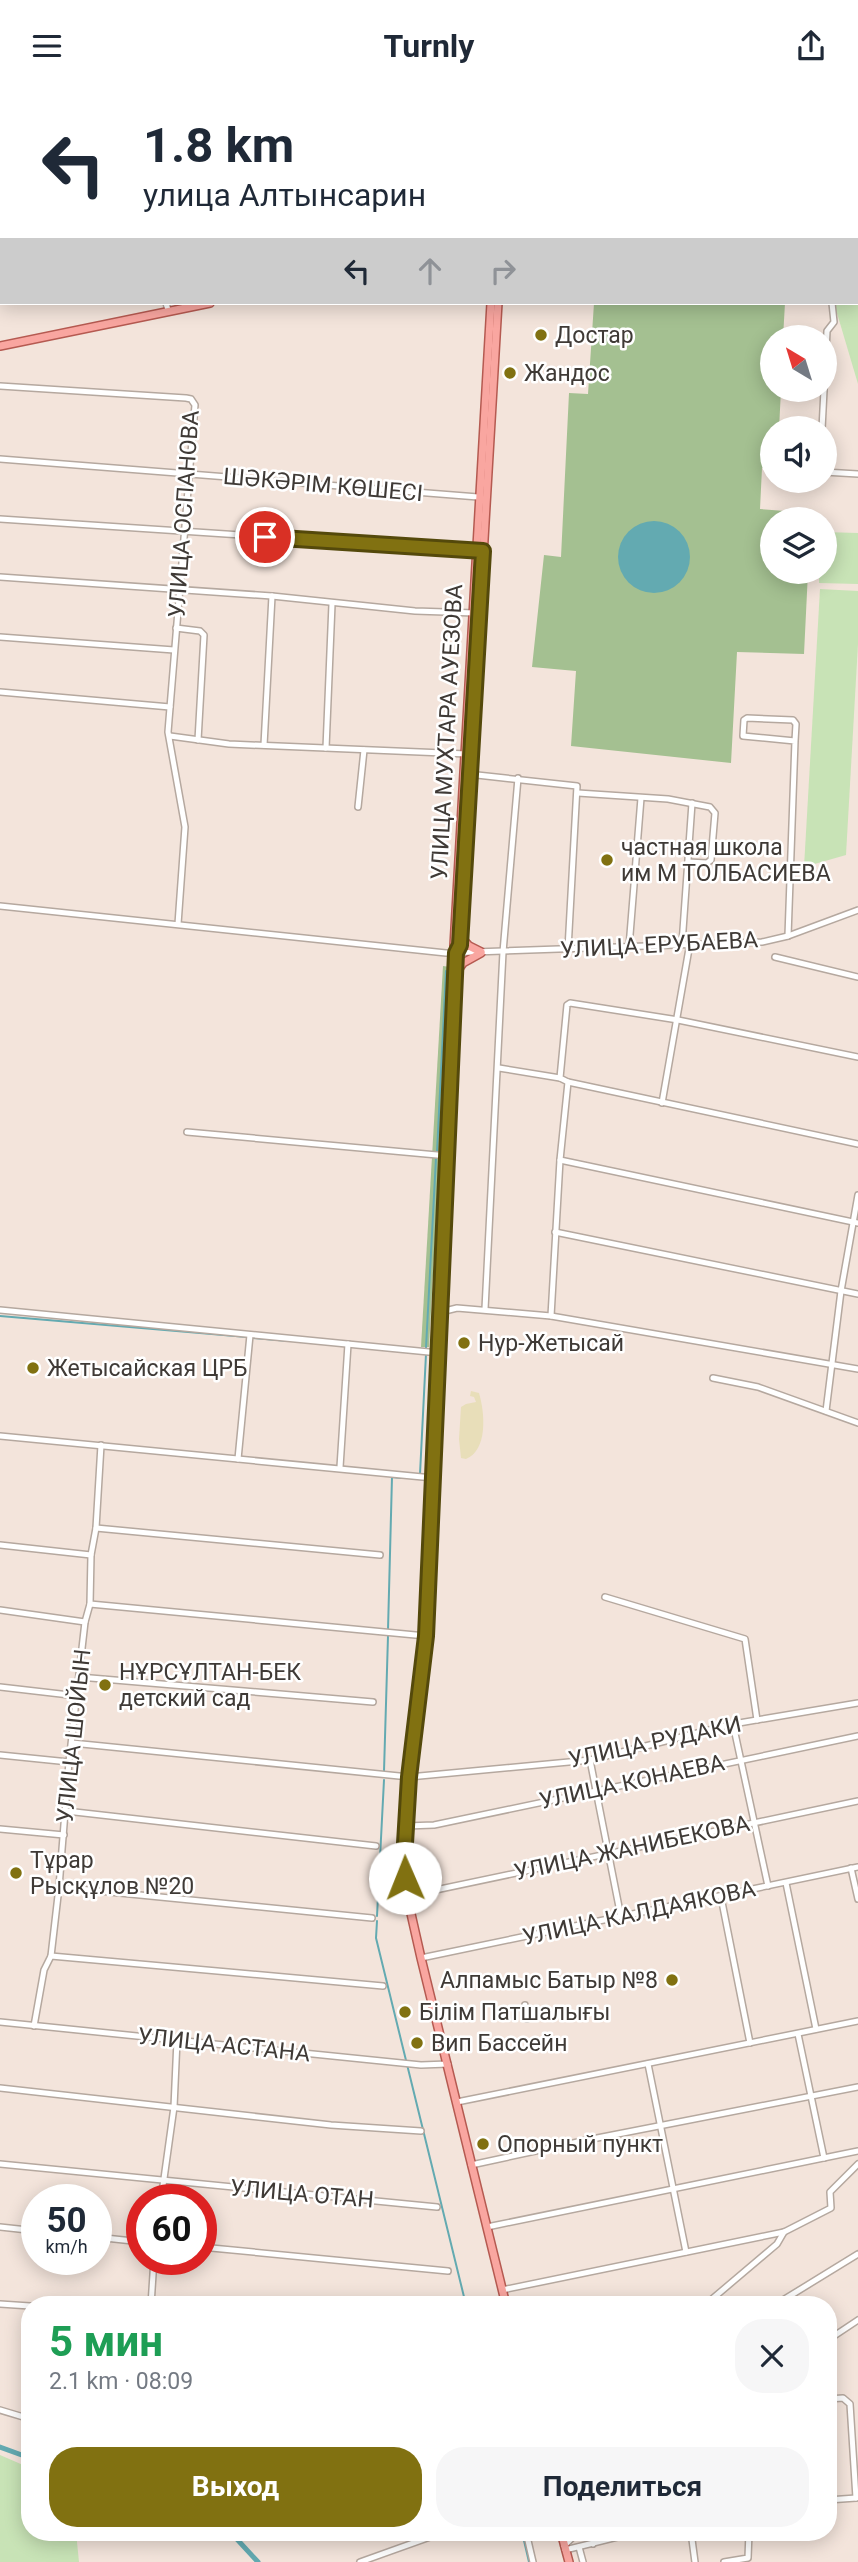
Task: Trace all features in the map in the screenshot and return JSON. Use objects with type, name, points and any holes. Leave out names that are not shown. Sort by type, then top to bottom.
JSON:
[{"type":"main road","points":[[0,346],[167,307],[189,305]]},
{"type":"main road","name":"УЛИЦА МУХТАРА АУЕЗОВА","points":[[479,551],[478,498],[491,305]]},
{"type":"main road","name":"УЛИЦА МУХТАРА АУЕЗОВА","points":[[456,953],[460,945],[479,551],[498,305]]},
{"type":"main road","name":"УЛИЦА МУХТАРА АУЕЗОВА","points":[[467,773],[454,946],[456,953],[449,1156],[439,1317],[426,1636],[409,1777],[404,1860],[407,1896],[421,1958],[504,2296]]},
{"type":"main road","points":[[460,936],[468,946],[481,953]]},
{"type":"main road","points":[[455,975],[463,963],[481,953]]},
{"type":"main road","points":[[563,2541],[569,2562]]},
{"type":"street","points":[[831,325],[834,321],[832,305]]},
{"type":"street","name":"УЛИЦА ОСПАНОВА","points":[[0,386],[191,399],[195,405],[168,732],[186,827],[178,925]]},
{"type":"street","name":"ШӘКӘРІМ КӨШЕСІ","points":[[0,460],[478,498]]},
{"type":"street","points":[[837,473],[858,474]]},
{"type":"street","points":[[0,519],[479,551]]},
{"type":"street","points":[[0,577],[272,596],[415,611],[477,613]]},
{"type":"street","points":[[264,745],[272,596]]},
{"type":"street","points":[[326,748],[332,604]]},
{"type":"street","points":[[176,628],[200,631],[204,635],[198,740]]},
{"type":"street","points":[[0,637],[174,650]]},
{"type":"street","points":[[0,692],[170,707]]},
{"type":"street","points":[[788,936],[796,741],[796,724],[793,720],[744,720],[743,736],[796,741]]},
{"type":"street","points":[[170,736],[264,745],[468,754]]},
{"type":"street","points":[[358,807],[364,750]]},
{"type":"street","points":[[467,773],[576,785],[578,793],[568,949]]},
{"type":"street","points":[[485,1309],[503,952],[517,778]]},
{"type":"street","points":[[578,793],[709,806],[715,813],[711,860],[707,863],[688,862]]},
{"type":"street","points":[[629,947],[641,798]]},
{"type":"street","points":[[662,1103],[678,1020],[686,944],[692,803]]},
{"type":"street","name":"УЛИЦА ЕРУБАЕВА","points":[[0,906],[456,953],[762,941],[788,936],[858,910]]},
{"type":"street","points":[[775,957],[858,977]]},
{"type":"street","points":[[560,1078],[567,1008],[570,1003],[678,1020],[858,1057]]},
{"type":"street","points":[[499,1068],[560,1078],[662,1103],[858,1144]]},
{"type":"street","points":[[551,1316],[560,1160],[568,1082]]},
{"type":"street","points":[[187,1132],[449,1156]]},
{"type":"street","points":[[560,1160],[856,1222]]},
{"type":"street","points":[[826,1411],[841,1291],[856,1222],[858,1195]]},
{"type":"street","points":[[555,1232],[858,1294]]},
{"type":"street","points":[[439,1317],[445,1311],[457,1308],[551,1316],[858,1369]]},
{"type":"street","points":[[0,1310],[439,1353]]},
{"type":"street","points":[[238,1459],[250,1335]]},
{"type":"street","points":[[340,1467],[348,1345]]},
{"type":"street","points":[[713,1378],[758,1387],[858,1423]]},
{"type":"street","points":[[0,1436],[433,1478]]},
{"type":"street","name":"УЛИЦА ШОЙЫН","points":[[34,2026],[44,1970],[51,1956],[59,1887],[69,1762],[85,1622],[90,1604],[91,1555],[96,1528],[101,1445]]},
{"type":"street","points":[[96,1528],[380,1555]]},
{"type":"street","points":[[0,1545],[91,1555]]},
{"type":"street","points":[[604,1597],[745,1639],[757,1720]]},
{"type":"street","points":[[90,1604],[426,1636]]},
{"type":"street","points":[[0,1610],[85,1622]]},
{"type":"street","points":[[79,1677],[373,1702]]},
{"type":"street","points":[[0,1687],[78,1696]]},
{"type":"street","name":"УЛИЦА РУДАКИ","points":[[72,1743],[409,1777],[590,1760],[733,1724],[858,1703]]},
{"type":"street","points":[[733,1724],[768,1886]]},
{"type":"street","name":"УЛИЦА КОНАЕВА","points":[[406,1826],[434,1825],[858,1736]]},
{"type":"street","points":[[0,1755],[69,1762]]},
{"type":"street","points":[[590,1760],[621,1917]]},
{"type":"street","name":"УЛИЦА ЖАНИБЕКОВА","points":[[407,1896],[858,1801]]},
{"type":"street","points":[[66,1811],[376,1846]]},
{"type":"street","points":[[0,1829],[64,1835]]},
{"type":"street","points":[[855,1868],[858,1899]]},
{"type":"street","name":"УЛИЦА КАЛДАЯКОВА","points":[[421,1958],[855,1868]]},
{"type":"street","points":[[786,1884],[816,2029]]},
{"type":"street","points":[[59,1887],[372,1918]]},
{"type":"street","points":[[721,1897],[750,2043]]},
{"type":"street","points":[[51,1956],[383,1986]]},
{"type":"street","points":[[525,2005],[527,2018]]},
{"type":"street","points":[[457,2102],[858,2021]]},
{"type":"street","name":"УЛИЦА АСТАНА","points":[[0,2022],[407,2064],[448,2064]]},
{"type":"street","points":[[798,2034],[824,2158]]},
{"type":"street","points":[[164,2184],[174,2107],[177,2040]]},
{"type":"street","points":[[648,2064],[686,2252]]},
{"type":"street","points":[[471,2165],[858,2087]]},
{"type":"street","points":[[0,2088],[331,2125],[421,2131]]},
{"type":"street","points":[[487,2227],[858,2151]]},
{"type":"street","name":"УЛИЦА ОТАН","points":[[0,2164],[437,2207]]},
{"type":"street","points":[[502,2290],[784,2232],[828,2211],[831,2208],[830,2196],[833,2189],[858,2164]]},
{"type":"street","points":[[0,2227],[21,2229]]},
{"type":"street","points":[[716,2296],[777,2244],[784,2232]]},
{"type":"street","points":[[217,2249],[448,2271]]},
{"type":"street","points":[[790,2296],[858,2254]]},
{"type":"street","points":[[152,2296],[153,2275]]},
{"type":"street","points":[[0,2304],[21,2306]]},
{"type":"street","points":[[837,2334],[858,2320]]},
{"type":"street","points":[[837,2398],[843,2398],[850,2404],[857,2498],[837,2499]]},
{"type":"street","points":[[0,2410],[21,2417]]},
{"type":"street","points":[[360,2562],[421,2541]]},
{"type":"street","points":[[528,2541],[533,2562]]},
{"type":"street","points":[[565,2548],[571,2541]]},
{"type":"street","points":[[565,2548],[604,2541]]},
{"type":"street","points":[[692,2541],[695,2562]]},
{"type":"street","points":[[724,2562],[748,2559],[749,2541]]},
{"type":"street","points":[[579,2547],[583,2562]]},
{"type":"street","points":[[387,2554],[390,2562]]},
{"type":"green space","points":[[594,305],[785,305],[784,325],[760,325],[760,403],[780,403],[780,416],[760,416],[760,584],[807,584],[804,654],[737,652],[731,763],[571,746],[576,671],[532,667],[544,555],[561,557],[569,393],[588,394]]},
{"type":"green space","points":[[835,305],[858,305],[858,384]]},
{"type":"green space","points":[[837,532],[858,533],[858,584],[837,583]]},
{"type":"green space","points":[[820,589],[858,591],[858,644],[846,855],[804,867]]},
{"type":"green space","points":[[443,966],[450,967],[429,1347],[421,1347]]},
{"type":"green space","points":[[0,2455],[21,2464],[21,2541],[77,2541],[79,2562],[0,2562]]},
{"type":"sand","points":[[471,1391],[479,1393],[483,1410],[483,1430],[478,1448],[466,1459],[461,1458],[459,1439],[461,1407],[476,1402],[474,1397],[470,1396]]},
{"type":"water","points":[[654,521],[668,524],[680,531],[687,543],[690,557],[687,571],[680,583],[668,590],[654,593],[640,590],[628,583],[621,571],[618,557],[621,543],[628,531],[640,524]]},
{"type":"waterway","points":[[437,1152],[446,971]]},
{"type":"waterway","points":[[426,1348],[436,1158]]},
{"type":"waterway","points":[[0,1316],[247,1337]]},
{"type":"waterway","points":[[253,1338],[289,1341]]},
{"type":"waterway","points":[[420,1474],[426,1354]]},
{"type":"waterway","points":[[388,1630],[392,1477],[401,1478]]},
{"type":"waterway","points":[[384,1771],[388,1636]]},
{"type":"waterway","points":[[377,1916],[384,1780]]},
{"type":"waterway","points":[[377,1921],[376,1938],[464,2296]]},
{"type":"waterway","points":[[0,2447],[21,2455]]},
{"type":"waterway","points":[[239,2541],[258,2562]]},
{"type":"waterway","points":[[524,2541],[529,2562]]},
{"type":"place","name":"Достар","points":[[541,335]]},
{"type":"place","name":"Жандос","points":[[510,373]]},
{"type":"place","name":"частная школа им М ТОЛБАСИЕВА","points":[[607,860]]},
{"type":"place","name":"Нур-Жетысай","points":[[464,1343]]},
{"type":"place","name":"Жетысайская ЦРБ","points":[[33,1368]]},
{"type":"place","name":"НҰРСҰЛТАН-БЕК детский сад","points":[[105,1685]]},
{"type":"place","name":"Тұрар Рысқұлов №20","points":[[16,1873]]},
{"type":"place","name":"Алпамыс Батыр №8","points":[[672,1980]]},
{"type":"place","name":"Білім Патшалығы","points":[[405,2012]]},
{"type":"place","name":"Вип Бассейн","points":[[417,2043]]},
{"type":"place","name":"Опорный пункт","points":[[483,2144]]},
{"type":"route","points":[[265,537],[483,551],[460,945],[456,953],[426,1636],[409,1777],[405,1878]]}]
